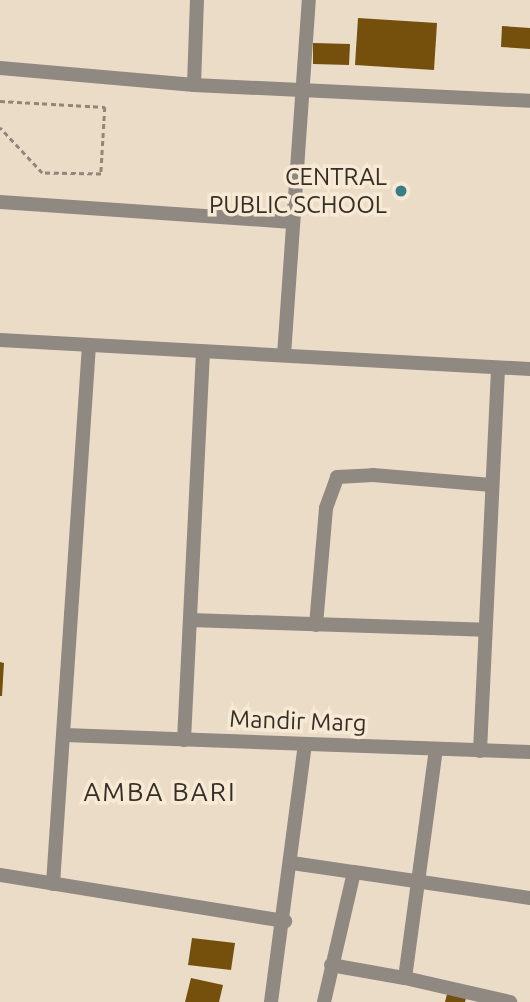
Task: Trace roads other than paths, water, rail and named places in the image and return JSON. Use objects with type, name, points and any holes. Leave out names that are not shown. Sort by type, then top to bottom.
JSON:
[{"type":"street","points":[[194,85],[197,0]]},
{"type":"street","points":[[284,355],[309,0]]},
{"type":"street","points":[[0,68],[194,85],[530,101]]},
{"type":"street","points":[[0,202],[292,222]]},
{"type":"street","points":[[0,340],[530,369]]},
{"type":"street","points":[[53,884],[89,345]]},
{"type":"street","points":[[184,740],[203,353]]},
{"type":"street","points":[[480,751],[498,368]]},
{"type":"street","points":[[316,625],[326,508],[337,477],[373,475],[492,485]]},
{"type":"street","points":[[190,620],[485,630]]},
{"type":"street","name":"Mandir Marg","points":[[65,735],[530,752]]},
{"type":"street","points":[[271,1002],[285,921],[305,744]]},
{"type":"street","points":[[405,978],[436,750]]},
{"type":"street","points":[[292,863],[530,898]]},
{"type":"street","points":[[324,1002],[354,872]]},
{"type":"street","points":[[0,875],[285,921]]},
{"type":"street","points":[[331,965],[405,978],[510,1002]]},
{"type":"place","name":"CENTRAL PUBLIC SCHOOL","points":[[401,191]]},
{"type":"district","name":"AMBA BARI","points":[[160,792]]}]
